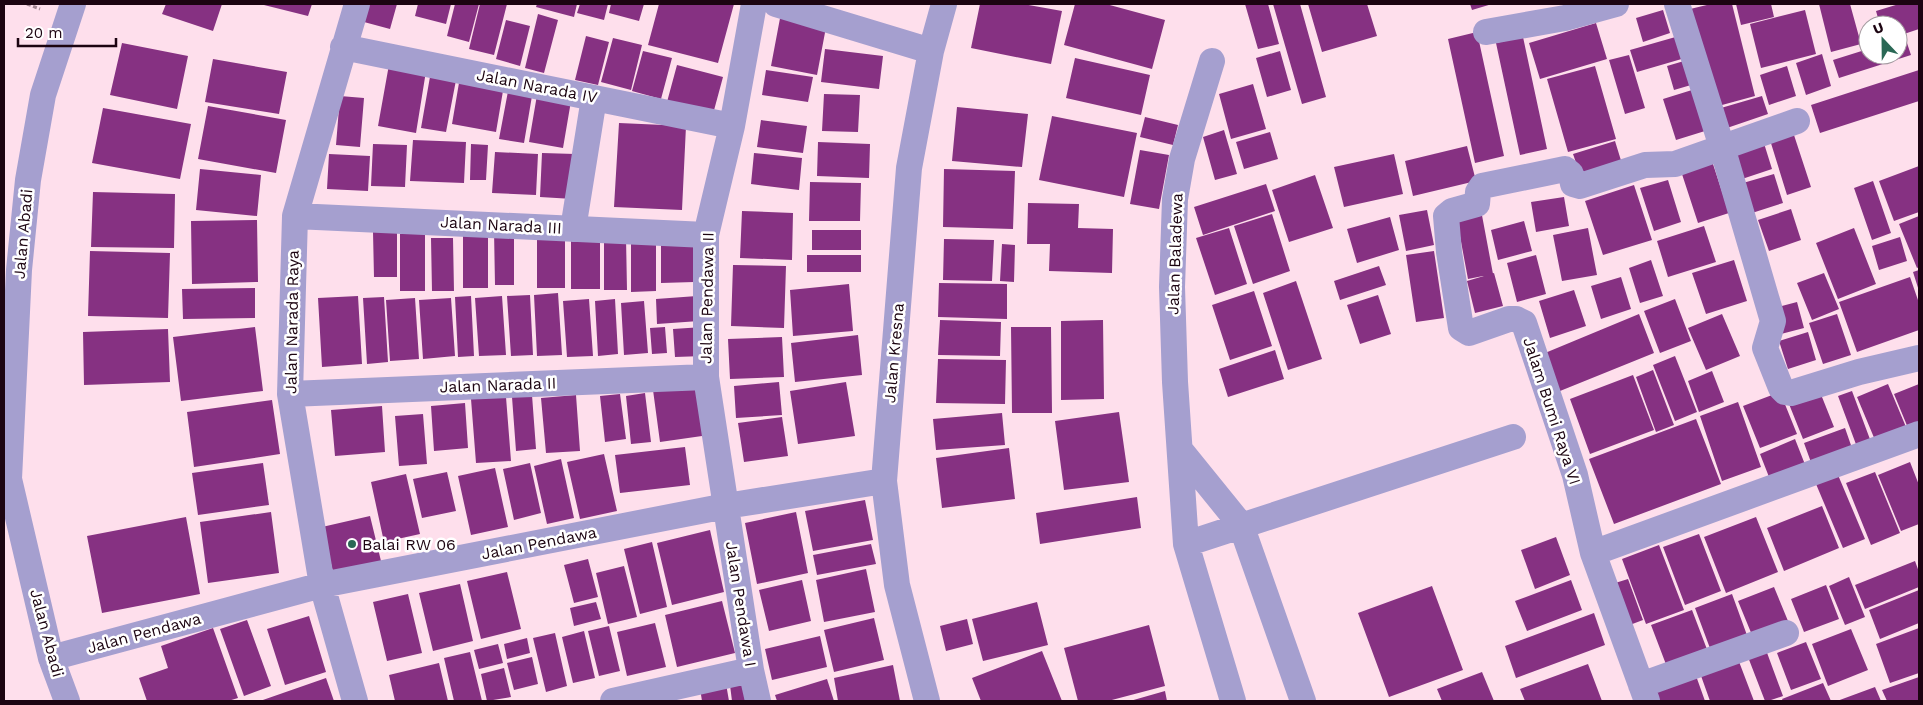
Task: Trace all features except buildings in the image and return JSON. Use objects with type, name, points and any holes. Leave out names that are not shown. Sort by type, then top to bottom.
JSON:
[{"type":"street","name":"Jalan Abadi","points":[[67,701],[51,658],[6,479],[19,270],[28,180],[43,96],[73,4]]},
{"type":"street","name":"Jalan Narada Raya","points":[[355,701],[322,585],[290,394],[295,216],[357,4]]},
{"type":"street","name":"Jalan Pendawa II","points":[[726,506],[706,377],[706,235],[732,126],[754,4]]},
{"type":"street","points":[[776,4],[931,51]]},
{"type":"street","name":"Jalan Kresna","points":[[928,701],[897,585],[884,481],[909,168],[931,51],[944,4]]},
{"type":"street","points":[[1486,32],[1565,18],[1616,4]]},
{"type":"street","points":[[1676,4],[1722,147],[1773,321],[1765,348],[1785,392],[1919,358]]},
{"type":"street","name":"Jalan Narada IV","points":[[343,47],[732,126]]},
{"type":"street","name":"Jalan Baladewa","points":[[1212,61],[1182,159],[1175,199],[1172,287],[1175,382],[1182,451],[1186,544],[1233,701]]},
{"type":"street","points":[[573,229],[594,98]]},
{"type":"street","points":[[1722,147],[1797,121]]},
{"type":"street","name":"Jalam Bumi Raya VI","points":[[1644,693],[1593,553],[1575,475],[1524,323],[1516,318],[1474,332],[1463,330],[1449,252],[1446,216],[1452,211],[1478,204],[1478,192],[1482,186],[1565,169],[1569,170],[1573,184],[1580,186],[1645,165],[1675,164],[1722,147]]},
{"type":"street","name":"Jalan Narada III","points":[[295,216],[706,235]]},
{"type":"street","name":"Jalan Narada II","points":[[290,394],[706,377]]},
{"type":"street","points":[[1593,553],[1919,434]]},
{"type":"street","points":[[1186,544],[1513,437]]},
{"type":"street","points":[[1182,451],[1241,526],[1303,701]]},
{"type":"street","name":"Jalan Pendawa","points":[[51,658],[322,585],[726,506],[884,481]]},
{"type":"street","name":"Jalan Pendawa I","points":[[726,506],[751,670],[758,701]]},
{"type":"street","points":[[1644,693],[1786,633]]},
{"type":"street","points":[[613,701],[751,670]]},
{"type":"place","name":"Balai RW 06","points":[[352,544]]}]
